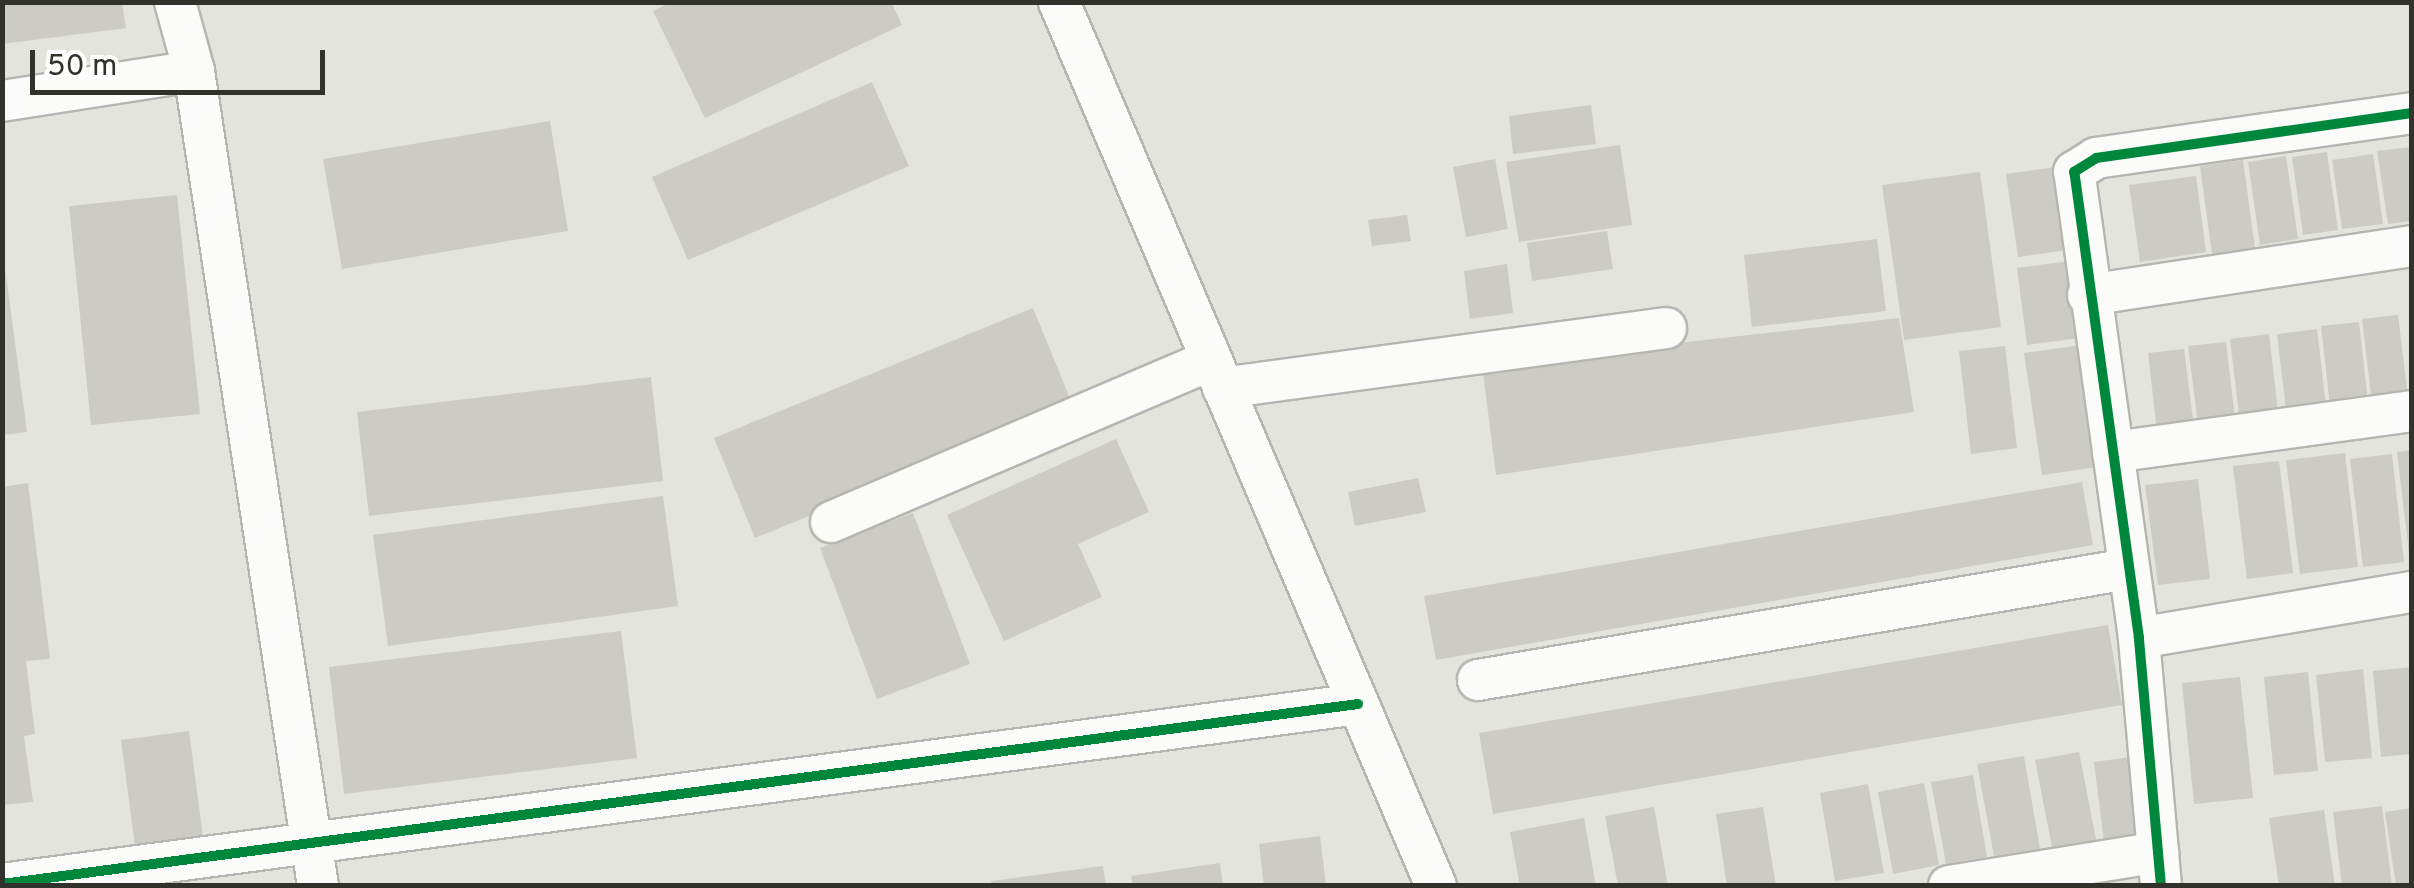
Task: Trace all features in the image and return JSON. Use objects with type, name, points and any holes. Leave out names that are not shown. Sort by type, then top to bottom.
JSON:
[{"type":"street","points":[[176,2],[194,71],[318,886]]},
{"type":"street","points":[[1059,2],[1436,886]]},
{"type":"street","points":[[2,101],[194,71]]},
{"type":"street","points":[[1949,886],[2160,869],[2139,638],[2074,186],[2084,161],[2412,113]]},
{"type":"street","points":[[2088,295],[2412,246]]},
{"type":"street","points":[[831,522],[1217,374],[1666,328]]},
{"type":"street","points":[[2112,452],[2412,412]]},
{"type":"street","points":[[1478,680],[2128,569]]},
{"type":"street","points":[[2139,638],[2412,592]]},
{"type":"street","points":[[2,884],[1358,704]]},
{"type":"building","points":[[2,2],[122,2],[126,28],[2,44]]},
{"type":"building","points":[[671,2],[891,2],[902,25],[705,118],[653,11]]},
{"type":"building","points":[[872,82],[909,166],[688,260],[652,177]]},
{"type":"building","points":[[1591,105],[1596,144],[1513,154],[1509,116]]},
{"type":"building","points":[[550,121],[568,231],[342,269],[323,159]]},
{"type":"building","points":[[1620,145],[1632,225],[1519,242],[1506,162]]},
{"type":"building","points":[[2411,147],[2412,221],[2388,224],[2377,151]]},
{"type":"building","points":[[2327,152],[2338,230],[2303,235],[2292,157]]},
{"type":"building","points":[[2373,154],[2383,224],[2342,229],[2332,160]]},
{"type":"building","points":[[2286,156],[2298,239],[2260,245],[2248,162]]},
{"type":"building","points":[[1495,159],[1508,229],[1466,237],[1453,167]]},
{"type":"building","points":[[2243,160],[2255,248],[2212,254],[2200,166]]},
{"type":"building","points":[[2062,166],[2074,249],[2018,257],[2006,174]]},
{"type":"building","points":[[1980,172],[2001,327],[1904,340],[1882,185]]},
{"type":"building","points":[[2196,176],[2206,252],[2140,262],[2129,185]]},
{"type":"building","points":[[177,195],[200,414],[91,425],[69,206]]},
{"type":"building","points":[[1407,215],[1411,241],[1372,246],[1368,220]]},
{"type":"building","points":[[1607,231],[1613,269],[1532,281],[1527,243]]},
{"type":"building","points":[[1877,239],[1886,311],[1752,327],[1744,255]]},
{"type":"building","points":[[2,246],[27,432],[2,435]]},
{"type":"building","points":[[2070,261],[2080,338],[2027,345],[2017,268]]},
{"type":"building","points":[[1507,264],[1513,313],[1470,319],[1464,271]]},
{"type":"building","points":[[1033,308],[1074,408],[755,538],[714,438]]},
{"type":"building","points":[[2398,315],[2408,398],[2372,403],[2362,319]]},
{"type":"building","points":[[1899,318],[1914,412],[1496,475],[1482,365]]},
{"type":"building","points":[[2359,322],[2368,402],[2330,406],[2321,326]]},
{"type":"building","points":[[2317,329],[2327,413],[2287,418],[2277,334]]},
{"type":"building","points":[[2269,334],[2279,419],[2240,423],[2230,339]]},
{"type":"building","points":[[2226,342],[2236,427],[2199,432],[2188,346]]},
{"type":"building","points":[[2081,345],[2098,467],[2042,475],[2024,353]]},
{"type":"building","points":[[2005,346],[2017,448],[1971,454],[1959,351]]},
{"type":"building","points":[[2184,349],[2195,436],[2158,440],[2148,353]]},
{"type":"building","points":[[651,377],[663,481],[369,516],[357,412]]},
{"type":"building","points":[[1116,439],[1149,512],[1078,544],[1102,597],[1004,641],[947,515]]},
{"type":"building","points":[[2412,450],[2412,553],[2409,553],[2397,452]]},
{"type":"building","points":[[2345,453],[2358,567],[2300,574],[2286,460]]},
{"type":"building","points":[[2392,454],[2404,562],[2363,567],[2350,459]]},
{"type":"building","points":[[2279,461],[2293,573],[2247,579],[2233,466]]},
{"type":"building","points":[[1418,478],[1426,512],[1355,526],[1348,492]]},
{"type":"building","points":[[2198,479],[2210,579],[2158,585],[2145,485]]},
{"type":"building","points":[[2082,482],[2093,545],[1436,660],[1424,596]]},
{"type":"building","points":[[28,483],[50,659],[26,661],[35,734],[24,736],[33,802],[2,805],[2,487]]},
{"type":"building","points":[[663,496],[678,606],[388,646],[373,535]]},
{"type":"building","points":[[913,513],[970,664],[877,699],[820,548]]},
{"type":"building","points":[[2108,625],[2122,705],[1493,814],[1479,733]]},
{"type":"building","points":[[621,631],[637,758],[344,794],[329,667]]},
{"type":"building","points":[[2412,667],[2412,754],[2381,757],[2373,671]]},
{"type":"building","points":[[2363,669],[2372,758],[2325,762],[2316,675]]},
{"type":"building","points":[[2308,672],[2318,771],[2274,775],[2264,677]]},
{"type":"building","points":[[2240,677],[2253,798],[2194,804],[2182,683]]},
{"type":"building","points":[[189,731],[203,837],[135,846],[121,740]]},
{"type":"building","points":[[2079,752],[2097,844],[2053,852],[2035,760]]},
{"type":"building","points":[[2145,755],[2152,836],[2104,842],[2094,762]]},
{"type":"building","points":[[2024,756],[2040,849],[1994,856],[1977,764]]},
{"type":"building","points":[[1973,775],[1987,857],[1946,864],[1931,782]]},
{"type":"building","points":[[1924,783],[1939,865],[1893,874],[1878,792]]},
{"type":"building","points":[[1868,784],[1884,873],[1835,881],[1820,793]]},
{"type":"building","points":[[2382,806],[2392,886],[2342,886],[2333,812]]},
{"type":"building","points":[[1654,807],[1668,886],[1618,886],[1605,816]]},
{"type":"building","points":[[1763,807],[1776,886],[1727,886],[1716,814]]},
{"type":"building","points":[[2412,808],[2412,886],[2396,886],[2385,812]]},
{"type":"building","points":[[2324,810],[2335,886],[2279,886],[2269,818]]},
{"type":"building","points":[[1584,818],[1596,886],[1520,886],[1510,832]]},
{"type":"building","points":[[1320,836],[1326,886],[1264,886],[1259,844]]},
{"type":"building","points":[[1220,863],[1223,886],[1133,886],[1131,876]]},
{"type":"building","points":[[1103,866],[1106,886],[992,886],[991,881]]},
{"type":"cycle path","points":[[2161,886],[2139,638],[2074,172],[2096,158],[2412,113]]},
{"type":"cycle path","points":[[2,884],[1358,704]]}]
